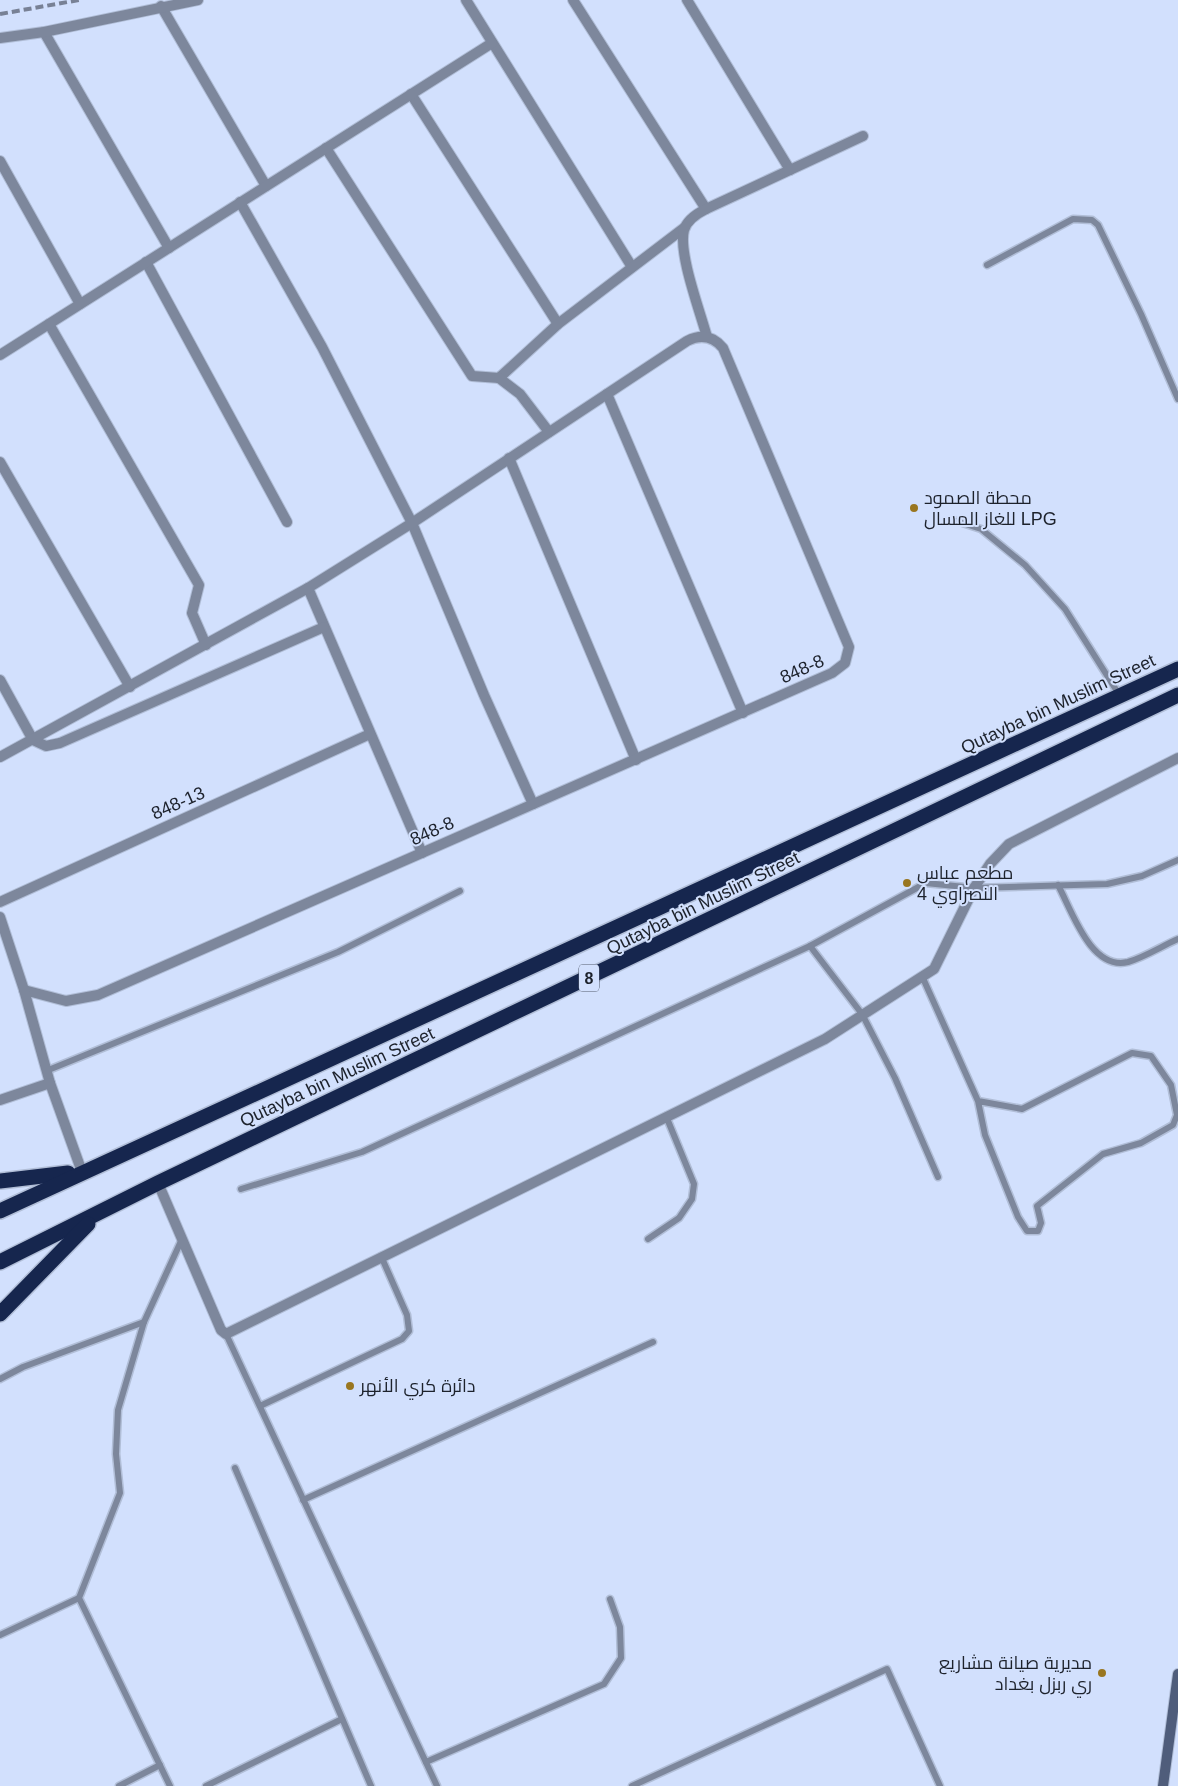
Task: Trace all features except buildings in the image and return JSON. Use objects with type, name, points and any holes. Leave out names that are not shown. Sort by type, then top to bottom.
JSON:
[{"type":"highway","name":"Qutayba bin Muslim Street","points":[[0,1210],[1121,697],[1178,669]]},
{"type":"highway","name":"Qutayba bin Muslim Street","points":[[0,1262],[102,1211],[1178,694]]},
{"type":"highway","points":[[0,1181],[82,1172]]},
{"type":"highway","points":[[0,1314],[75,1236],[102,1211]]},
{"type":"street","points":[[0,38],[44,32],[161,6],[198,0]]},
{"type":"street","points":[[466,0],[632,267]]},
{"type":"street","points":[[573,0],[706,208]]},
{"type":"street","points":[[688,0],[790,170]]},
{"type":"street","points":[[161,6],[266,186]]},
{"type":"street","points":[[44,32],[169,248]]},
{"type":"street","points":[[0,355],[492,43]]},
{"type":"street","points":[[411,94],[558,324]]},
{"type":"street","points":[[499,378],[558,324],[684,228],[694,216],[706,208],[863,136]]},
{"type":"street","points":[[326,148],[472,376],[499,378],[520,394],[549,432]]},
{"type":"street","points":[[0,161],[80,304]]},
{"type":"street","points":[[240,202],[322,348],[412,523],[484,694],[533,804]]},
{"type":"street","points":[[0,757],[308,588],[412,523],[688,341],[700,336],[707,337],[682,247],[684,228]]},
{"type":"street","points":[[146,262],[287,522]]},
{"type":"street","points":[[49,324],[199,585],[192,613],[206,645]]},
{"type":"street","name":"848-8","points":[[24,990],[66,1001],[88,998],[832,674],[845,663],[849,655],[847,638],[723,348],[719,343],[707,337]]},
{"type":"street","points":[[607,394],[743,713]]},
{"type":"street","points":[[509,458],[636,760]]},
{"type":"street","points":[[0,462],[130,687]]},
{"type":"street","points":[[308,588],[422,854]]},
{"type":"street","points":[[0,680],[33,740],[46,746],[60,743],[324,627]]},
{"type":"street","name":"848-13","points":[[0,902],[370,734]]},
{"type":"street","points":[[158,1184],[221,1330],[226,1334],[825,1039],[934,969],[974,888],[990,864],[1009,844],[1178,758]]},
{"type":"street","points":[[0,917],[24,990],[46,1071],[82,1172]]},
{"type":"street","points":[[0,1100],[50,1083]]},
{"type":"street","points":[[1163,1786],[1178,1674]]},
{"type":"lane","points":[[987,264],[1073,219],[1092,220],[1098,225],[1141,314],[1178,399]]},
{"type":"lane","points":[[953,520],[981,529],[1025,565],[1066,609],[1121,697]]},
{"type":"lane","points":[[241,1190],[362,1152],[810,946],[926,883],[974,888],[1107,884],[1142,876],[1178,860]]},
{"type":"lane","points":[[1058,885],[1092,948],[1104,959],[1112,962],[1128,962],[1178,939]]},
{"type":"lane","points":[[46,1071],[338,952],[460,892]]},
{"type":"lane","points":[[810,946],[862,1014],[895,1078],[938,1177]]},
{"type":"lane","points":[[922,976],[978,1101],[985,1135],[1018,1217],[1027,1231],[1038,1231],[1041,1223],[1037,1206],[1103,1154],[1141,1143],[1172,1125],[1177,1115],[1171,1085],[1151,1056],[1132,1053],[1022,1109],[978,1101]]},
{"type":"lane","points":[[648,1239],[680,1218],[692,1199],[694,1184],[666,1116]]},
{"type":"lane","points":[[0,1635],[79,1598],[120,1493],[116,1454],[118,1410],[144,1322],[182,1239]]},
{"type":"lane","points":[[260,1406],[402,1340],[409,1331],[407,1315],[381,1256]]},
{"type":"lane","points":[[0,1379],[24,1367],[144,1322]]},
{"type":"lane","points":[[226,1334],[437,1786]]},
{"type":"lane","points":[[303,1500],[653,1342]]},
{"type":"lane","points":[[235,1468],[371,1786]]},
{"type":"lane","points":[[79,1598],[170,1786]]},
{"type":"lane","points":[[426,1762],[604,1684],[621,1658],[620,1627],[610,1599]]},
{"type":"lane","points":[[632,1786],[887,1669],[940,1786]]},
{"type":"lane","points":[[206,1786],[342,1719]]},
{"type":"lane","points":[[119,1786],[160,1765]]},
{"type":"railway","points":[[0,14],[79,0]]},
{"type":"place","name":"محطة الصمود للغاز المسال LPG","points":[[914,508]]},
{"type":"place","name":"مطعم عباس النصراوي 4","points":[[907,883]]},
{"type":"place","name":"دائرة كري الأنهر","points":[[350,1386]]},
{"type":"place","name":"مديرية صيانة مشاريع ري ربزل بغداد","points":[[1102,1673]]}]
